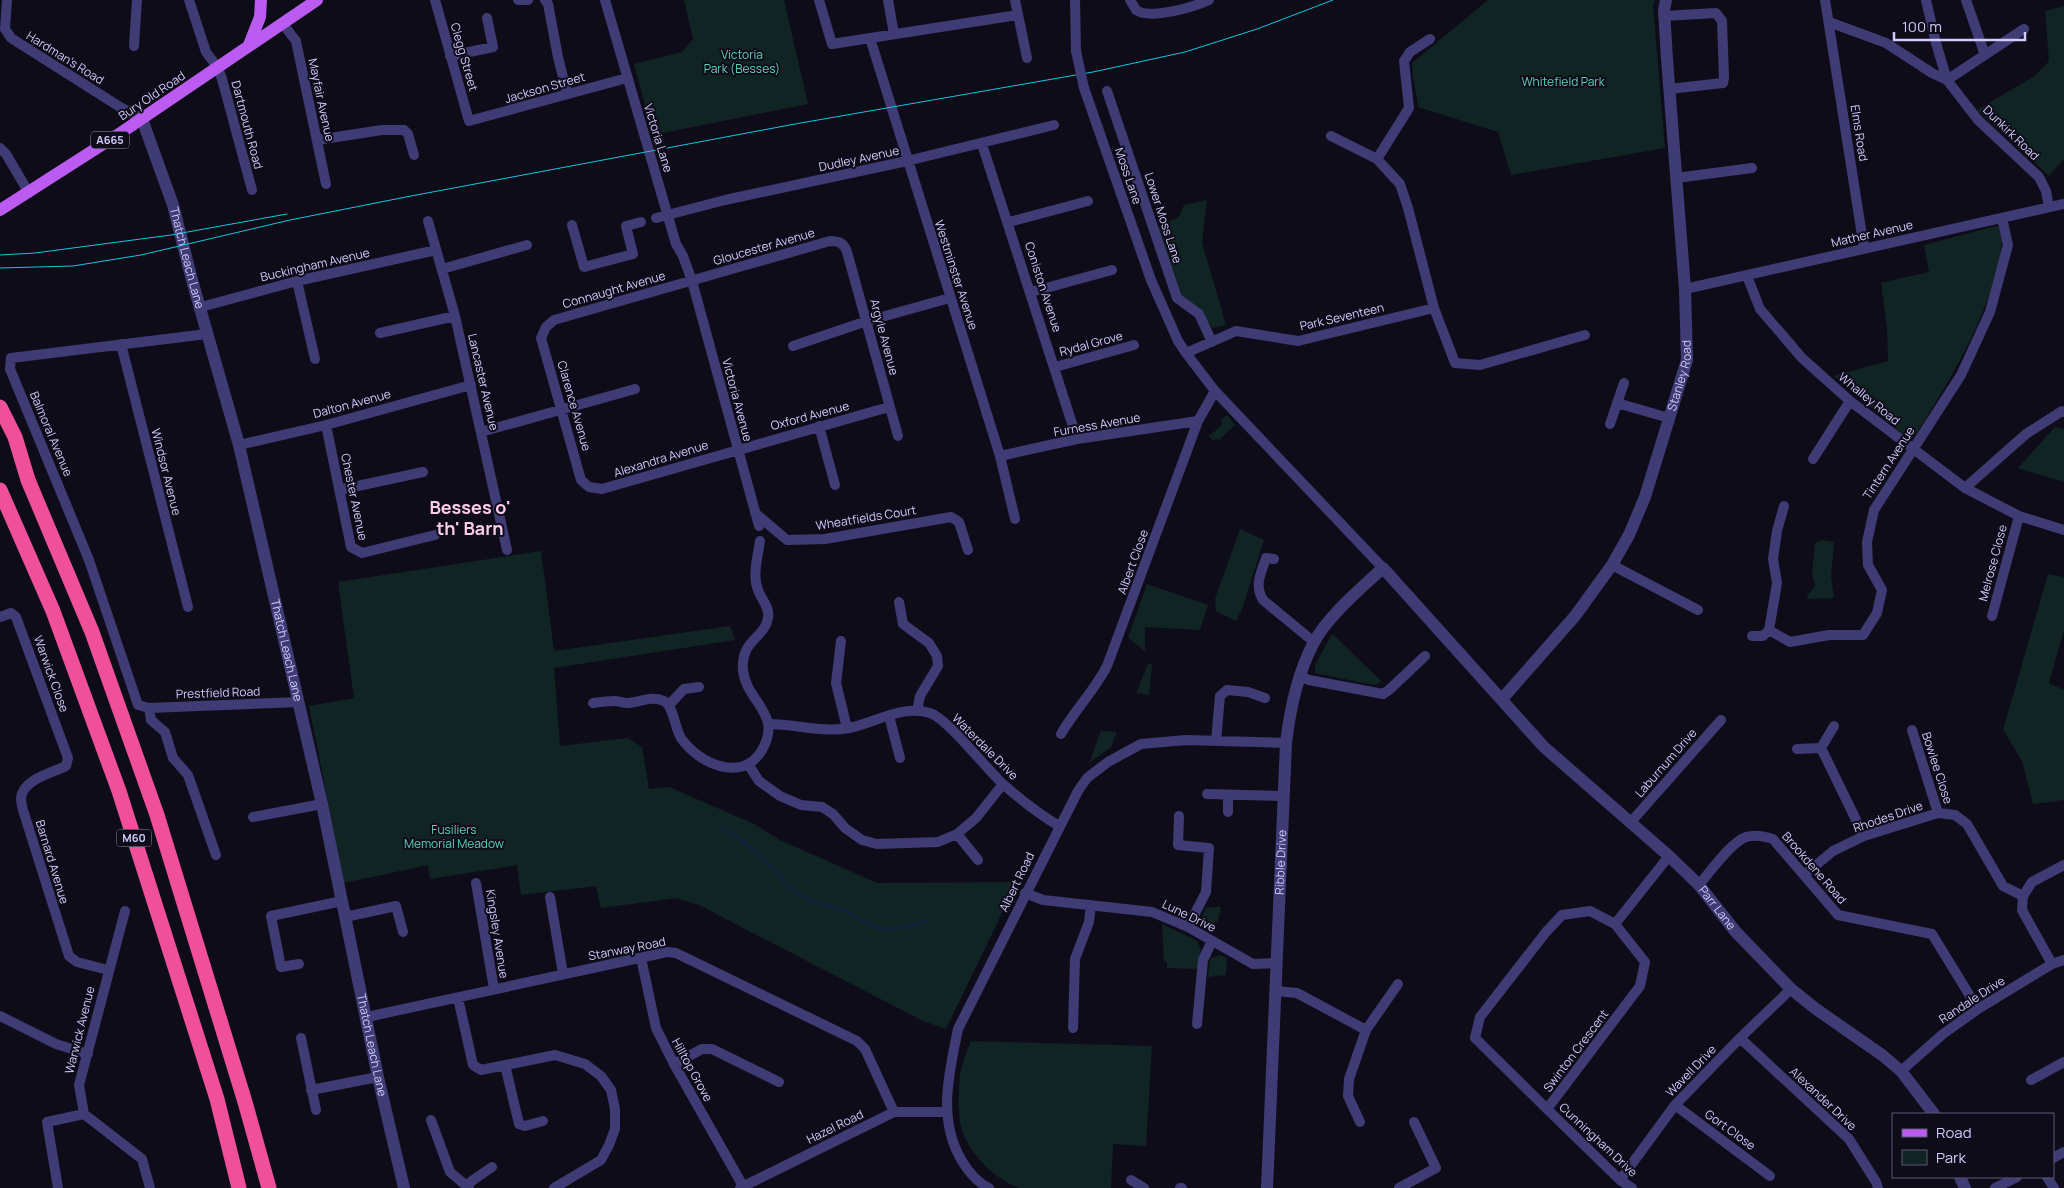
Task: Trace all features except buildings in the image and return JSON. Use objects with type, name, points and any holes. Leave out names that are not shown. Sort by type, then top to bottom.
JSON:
[{"type":"highway","name":"M60","points":[[0,407],[15,437],[28,480],[92,632],[157,815],[269,1188]]},
{"type":"highway","name":"M60","points":[[0,430],[28,480]]},
{"type":"highway","name":"M60","points":[[1,492],[53,611],[120,791],[217,1100],[238,1188]]},
{"type":"main road","points":[[249,45],[260,17],[261,0]]},
{"type":"main road","name":"Bury Old Road","points":[[0,210],[142,119],[317,0]]},
{"type":"main road","points":[[260,17],[283,24]]},
{"type":"street","points":[[2,29],[6,0]]},
{"type":"street","points":[[134,46],[137,0]]},
{"type":"street","name":"Dartmouth Road","points":[[189,0],[206,52],[218,68],[252,190]]},
{"type":"street","name":"Clegg Street","points":[[435,0],[469,122]]},
{"type":"street","points":[[518,0],[528,0]]},
{"type":"street","points":[[545,0],[548,4],[567,93]]},
{"type":"street","name":"Victoria Lane","points":[[605,0],[676,244],[683,256],[692,281]]},
{"type":"street","points":[[819,0],[832,44],[1018,15]]},
{"type":"street","points":[[888,0],[894,34]]},
{"type":"street","points":[[1015,0],[1027,58]]},
{"type":"street","name":"Moss Lane","points":[[1075,0],[1076,51],[1084,88],[1151,280],[1178,341],[1186,353]]},
{"type":"street","points":[[1130,0],[1136,10],[1147,14],[1192,7],[1209,0]]},
{"type":"street","name":"Stanley Road","points":[[1502,699],[1563,631],[1612,565],[1639,513],[1687,360],[1685,288],[1664,16],[1666,0]]},
{"type":"street","name":"Elms Road","points":[[1825,0],[1864,248]]},
{"type":"street","points":[[1926,0],[1947,80]]},
{"type":"street","points":[[1966,0],[1985,56]]},
{"type":"street","points":[[1664,16],[1716,13],[1722,21],[1723,84],[1669,89]]},
{"type":"street","points":[[450,56],[493,47],[487,18]]},
{"type":"street","points":[[1829,22],[1886,44],[1932,73],[1947,80]]},
{"type":"street","name":"Mayfair Avenue","points":[[283,24],[296,41],[326,184]]},
{"type":"street","name":"Hardman's Road","points":[[2,29],[10,38],[142,119]]},
{"type":"street","points":[[1947,80],[2024,29]]},
{"type":"street","name":"Westminster Avenue","points":[[870,38],[1000,456],[1015,519]]},
{"type":"street","points":[[1377,159],[1409,108],[1404,61],[1410,52],[1430,40]]},
{"type":"street","name":"Jackson Street","points":[[469,122],[523,108],[567,93],[627,78]]},
{"type":"street","name":"Dunkirk Road","points":[[1947,80],[1978,120],[2039,177],[2046,191],[2049,206]]},
{"type":"street","name":"Lower Moss Lane","points":[[1107,91],[1177,298],[1198,314],[1212,342]]},
{"type":"street","points":[[120,107],[124,120],[122,132]]},
{"type":"street","name":"Thatch Leach Lane","points":[[142,119],[173,205],[239,445],[322,804],[378,1077],[404,1188]]},
{"type":"street","name":"Dudley Avenue","points":[[656,218],[725,200],[982,144],[1054,125]]},
{"type":"street","points":[[317,140],[382,130],[404,130],[408,134],[414,155]]},
{"type":"street","points":[[1330,136],[1377,159],[1400,184],[1434,308],[1455,363],[1480,365],[1584,335]]},
{"type":"street","name":"Coniston Avenue","points":[[982,144],[1009,222],[1077,439]]},
{"type":"street","points":[[0,148],[6,154],[29,193]]},
{"type":"street","points":[[1676,178],[1752,168]]},
{"type":"street","points":[[1009,222],[1088,201]]},
{"type":"street","name":"Mather Avenue","points":[[1685,288],[1747,276],[2064,204]]},
{"type":"street","name":"Tintern Avenue","points":[[1769,630],[1790,642],[1830,635],[1863,635],[1877,613],[1882,590],[1868,565],[1867,542],[1874,510],[1961,375],[1990,312],[2008,246],[2002,218]]},
{"type":"street","name":"Lancaster Avenue","points":[[428,221],[455,316],[507,550]]},
{"type":"street","points":[[572,225],[584,267],[633,254],[626,226],[641,222]]},
{"type":"street","name":"Gloucester Avenue","points":[[692,281],[830,241],[838,241],[843,244]]},
{"type":"street","name":"Argyle Avenue","points":[[843,244],[848,252],[898,436]]},
{"type":"street","points":[[442,269],[527,245]]},
{"type":"street","name":"Buckingham Avenue","points":[[200,307],[297,281],[436,250]]},
{"type":"street","points":[[1031,292],[1112,270]]},
{"type":"street","name":"Whalley Road","points":[[1747,276],[1760,310],[1802,358],[1850,401],[1965,488],[2019,516],[2064,530]]},
{"type":"street","points":[[297,281],[315,359]]},
{"type":"street","name":"Connaught Avenue","points":[[546,327],[554,320],[692,281]]},
{"type":"street","name":"Victoria Avenue","points":[[692,281],[759,526]]},
{"type":"street","points":[[793,346],[950,298]]},
{"type":"street","name":"Park Seventeen","points":[[1186,353],[1236,331],[1298,341],[1434,308]]},
{"type":"street","points":[[380,333],[455,316]]},
{"type":"street","name":"Clarence Avenue","points":[[546,327],[541,338],[582,480],[592,488]]},
{"type":"street","name":"Balmoral Avenue","points":[[144,706],[89,560],[10,368],[11,358],[207,334]]},
{"type":"street","name":"Windsor Avenue","points":[[121,344],[188,607]]},
{"type":"street","name":"Rydal Grove","points":[[1055,367],[1134,345]]},
{"type":"street","points":[[1186,353],[1215,391],[1382,568]]},
{"type":"street","points":[[1610,424],[1624,383]]},
{"type":"street","name":"Dalton Avenue","points":[[239,445],[326,425],[470,385]]},
{"type":"street","points":[[481,432],[636,389]]},
{"type":"street","name":"Albert Close","points":[[1061,734],[1070,719],[1097,685],[1107,666],[1198,421],[1215,391]]},
{"type":"street","points":[[1813,459],[1850,401]]},
{"type":"street","points":[[1617,403],[1669,418]]},
{"type":"street","name":"Oxford Avenue","points":[[738,449],[890,407]]},
{"type":"street","points":[[1965,488],[2026,434],[2062,411],[2064,412]]},
{"type":"street","name":"Furness Avenue","points":[[1000,456],[1077,439],[1198,421]]},
{"type":"street","name":"Chester Avenue","points":[[326,425],[351,547],[362,553],[435,535]]},
{"type":"street","points":[[819,426],[835,485]]},
{"type":"street","name":"Alexandra Avenue","points":[[592,488],[602,489],[738,449]]},
{"type":"street","points":[[339,490],[423,472]]},
{"type":"street","points":[[1752,636],[1763,636],[1769,630],[1776,583],[1772,558],[1784,506]]},
{"type":"street","name":"Wheatfields Court","points":[[755,513],[787,540],[825,539],[951,517],[959,522],[968,550]]},
{"type":"street","name":"Melrose Close","points":[[1992,616],[2019,516]]},
{"type":"street","points":[[592,703],[617,701],[625,703],[647,699],[663,701],[669,705],[676,730],[689,749],[702,759],[720,766],[736,768],[748,764],[760,754],[768,740],[769,724],[765,711],[746,683],[743,671],[748,644],[763,629],[768,618],[766,606],[757,589],[756,573],[760,541]]},
{"type":"street","points":[[1274,558],[1266,558],[1258,581],[1258,592],[1263,600],[1314,642]]},
{"type":"street","points":[[1612,565],[1698,610]]},
{"type":"street","name":"Ribble Drive","points":[[1267,1188],[1286,743],[1290,714],[1299,676],[1314,642],[1341,608],[1382,568]]},
{"type":"street","name":"Parr Lane","points":[[1382,568],[1544,747],[1669,856],[1699,885],[1735,930],[1790,989],[1902,1071],[1933,1113]]},
{"type":"street","points":[[897,610],[904,624],[928,643],[937,656],[938,666],[920,696],[917,711]]},
{"type":"street","name":"Warwick Close","points":[[0,617],[11,613],[16,617],[68,758]]},
{"type":"street","points":[[841,642],[836,683],[847,728]]},
{"type":"street","points":[[1299,676],[1309,680],[1383,694],[1425,656]]},
{"type":"street","points":[[669,705],[684,689],[699,687]]},
{"type":"street","points":[[1216,741],[1220,696],[1228,690],[1248,692],[1266,698]]},
{"type":"street","name":"Prestfield Road","points":[[144,706],[299,702]]},
{"type":"street","points":[[144,706],[152,720],[165,732],[173,758],[188,775],[216,854]]},
{"type":"street","name":"Waterdale Drive","points":[[769,724],[789,724],[826,729],[847,728],[907,711],[933,714],[944,722],[1003,784],[1028,806],[1059,826]]},
{"type":"street","points":[[889,716],[900,758]]},
{"type":"street","name":"Laburnum Drive","points":[[1630,823],[1722,720]]},
{"type":"street","points":[[1821,748],[1834,726]]},
{"type":"street","name":"Bowlee Close","points":[[1912,730],[1938,813]]},
{"type":"street","name":"Albert Road","points":[[984,1187],[966,1168],[954,1148],[946,1112],[949,1070],[958,1029],[1078,791],[1088,778],[1108,762],[1141,744],[1186,740],[1286,743]]},
{"type":"street","points":[[1798,749],[1821,748]]},
{"type":"street","points":[[1821,748],[1864,836]]},
{"type":"street","name":"Barnard Avenue","points":[[68,758],[66,766],[31,782],[25,788],[21,798],[23,810],[69,956],[77,962],[108,970]]},
{"type":"street","points":[[748,764],[759,781],[780,796],[801,805],[822,807],[833,814],[845,828],[862,840],[877,844],[938,842],[958,834],[976,818],[1003,784]]},
{"type":"street","points":[[1207,794],[1284,796]]},
{"type":"street","points":[[1228,795],[1228,812]]},
{"type":"street","points":[[253,817],[322,804]]},
{"type":"street","name":"Rhodes Drive","points":[[1804,876],[1833,851],[1864,836],[1938,813],[1955,815],[1968,824],[2003,886],[2022,896]]},
{"type":"street","points":[[1179,816],[1178,845],[1209,848],[1206,892],[1188,927]]},
{"type":"street","points":[[958,834],[974,849],[978,860]]},
{"type":"street","name":"Brookdene Road","points":[[1699,885],[1734,845],[1745,837],[1762,835],[1773,839],[1838,915],[1932,934],[1978,1009]]},
{"type":"street","points":[[1615,924],[1669,856]]},
{"type":"street","points":[[2052,964],[2022,910],[2022,896],[2032,882],[2064,865]]},
{"type":"street","name":"Kingsley Avenue","points":[[476,883],[494,989]]},
{"type":"street","name":"Lune Drive","points":[[1026,893],[1043,900],[1152,912],[1188,927],[1253,964],[1278,963]]},
{"type":"street","points":[[550,897],[563,974]]},
{"type":"street","points":[[299,964],[281,967],[271,916],[342,901]]},
{"type":"street","points":[[1073,1028],[1075,959],[1089,922],[1091,905]]},
{"type":"street","points":[[345,917],[396,906],[403,932]]},
{"type":"street","name":"Warwick Avenue","points":[[84,1114],[79,1085],[125,911]]},
{"type":"street","name":"Swinton Crescent","points":[[1590,911],[1615,924],[1645,962],[1640,986],[1547,1109],[1475,1038],[1480,1017],[1546,932],[1562,915],[1590,911]]},
{"type":"street","points":[[1197,1024],[1203,960],[1212,941]]},
{"type":"street","name":"Stanway Road","points":[[366,1017],[667,952],[676,953],[857,1041],[865,1049],[894,1112]]},
{"type":"street","name":"Hilltop Grove","points":[[641,958],[656,1028],[742,1187]]},
{"type":"street","name":"Randale Drive","points":[[1902,1071],[1943,1034],[1978,1009],[2052,964],[2064,960]]},
{"type":"street","points":[[1360,1122],[1348,1096],[1349,1079],[1366,1030],[1398,984]]},
{"type":"street","name":"Wavell Drive","points":[[1620,1180],[1675,1105],[1790,989]]},
{"type":"street","points":[[1276,991],[1297,993],[1366,1030]]},
{"type":"street","points":[[458,998],[473,1065],[481,1070],[555,1055],[571,1058],[585,1064],[601,1076],[611,1090],[615,1109],[615,1129],[610,1145],[601,1160],[554,1188]]},
{"type":"street","points":[[0,1016],[56,1044],[88,1054]]},
{"type":"street","points":[[301,1038],[316,1110]]},
{"type":"street","name":"Alexander Drive","points":[[1740,1038],[1849,1139],[1878,1188]]},
{"type":"street","points":[[674,1064],[702,1049],[712,1049],[779,1082]]},
{"type":"street","points":[[2031,1080],[2064,1062]]},
{"type":"street","points":[[505,1065],[519,1124],[525,1126],[543,1121]]},
{"type":"street","points":[[311,1090],[378,1077]]},
{"type":"street","name":"Gort Close","points":[[1675,1105],[1770,1176]]},
{"type":"street","name":"Cunningham Drive","points":[[1547,1109],[1620,1180],[1632,1188]]},
{"type":"street","name":"Hazel Road","points":[[742,1187],[894,1112],[946,1112]]},
{"type":"street","points":[[58,1188],[47,1122],[84,1114],[142,1159],[150,1188]]},
{"type":"street","points":[[431,1120],[450,1172],[467,1187],[492,1167]]},
{"type":"street","points":[[1398,1188],[1436,1168],[1414,1122]]},
{"type":"street","points":[[1995,1188],[2015,1178]]},
{"type":"street","points":[[1132,1180],[1144,1188]]},
{"type":"green space","name":"Victoria Park (Besses)","points":[[684,0],[784,0],[808,104],[653,135],[634,64],[682,52],[693,39]]},
{"type":"green space","name":"Whitefield Park","points":[[1488,0],[1655,0],[1653,5],[1665,148],[1511,175],[1498,132],[1418,107],[1412,63]]},
{"type":"green space","points":[[2064,6],[2064,159],[2049,176],[1977,110],[2036,75],[2049,61],[2045,11]]},
{"type":"green space","points":[[1207,200],[1202,243],[1226,325],[1212,328],[1200,311],[1179,294],[1156,228],[1179,217],[1184,205]]},
{"type":"green space","points":[[1996,226],[2000,228],[2001,252],[1995,277],[1980,319],[1961,359],[1916,435],[1911,439],[1907,438],[1834,376],[1888,361],[1887,327],[1881,283],[1929,272],[1924,245]]},
{"type":"green space","points":[[1227,415],[1235,425],[1219,440],[1216,438],[1213,441],[1208,435],[1212,434],[1223,423],[1220,421]]},
{"type":"green space","points":[[2055,427],[2064,429],[2064,482],[2018,468]]},
{"type":"green space","points":[[1240,529],[1264,540],[1242,609],[1236,621],[1216,611],[1215,599]]},
{"type":"green space","points":[[1822,540],[1834,542],[1831,576],[1834,598],[1807,599],[1815,586],[1812,573],[1815,543]]},
{"type":"green space","name":"Fusiliers Memorial Meadow","points":[[541,551],[554,651],[730,626],[735,640],[554,668],[560,746],[628,738],[642,747],[649,789],[669,787],[754,824],[780,840],[877,883],[1017,882],[946,1029],[923,1021],[699,905],[676,898],[601,908],[596,886],[521,895],[517,865],[430,879],[428,865],[344,883],[309,706],[354,698],[338,582]]},
{"type":"green space","points":[[2048,574],[2064,577],[2064,629],[2049,683],[2064,690],[2064,800],[2033,804],[2022,761],[2003,730]]},
{"type":"green space","points":[[1147,584],[1208,605],[1200,630],[1145,627],[1145,651],[1128,638]]},
{"type":"green space","points":[[1332,634],[1382,682],[1373,685],[1315,673],[1315,665]]},
{"type":"green space","points":[[1148,664],[1152,664],[1149,695],[1136,693]]},
{"type":"green space","points":[[1101,731],[1117,732],[1111,747],[1089,763]]},
{"type":"green space","points":[[1221,907],[1218,921],[1215,922],[1212,933],[1204,929],[1201,918],[1206,908]]},
{"type":"green space","points":[[1162,924],[1196,940],[1201,950],[1200,969],[1167,968],[1167,962],[1164,961]]},
{"type":"green space","points":[[1220,955],[1227,958],[1226,975],[1208,977],[1210,959]]},
{"type":"green space","points":[[971,1041],[1152,1046],[1146,1146],[1113,1144],[1111,1188],[1019,1188],[1010,1184],[980,1160],[969,1145],[962,1130],[959,1104],[960,1077]]},
{"type":"waterway","points":[[721,828],[739,838],[777,871],[783,882],[806,899],[846,911],[879,929],[899,928],[928,921]]},
{"type":"tram line","points":[[0,268],[73,266],[141,255],[290,220],[411,196],[795,124],[1093,72],[1185,52],[1257,29],[1333,0]]},
{"type":"tram line","points":[[0,255],[35,253],[171,235],[287,214]]},
{"type":"district","name":"Besses o' th' Barn","points":[[470,518]]}]
